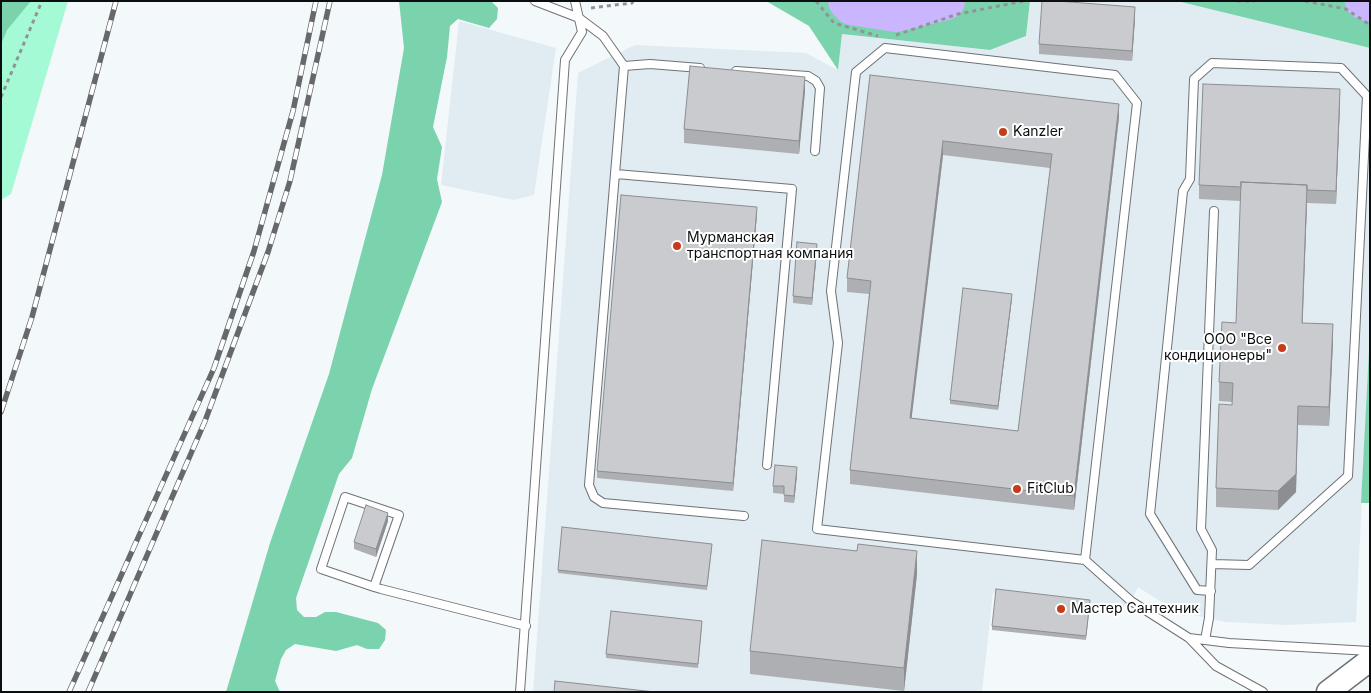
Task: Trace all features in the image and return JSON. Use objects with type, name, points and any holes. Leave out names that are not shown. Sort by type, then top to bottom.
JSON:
[{"type":"main road","points":[[1328,692],[1370,660]]},
{"type":"lane","points":[[535,1],[579,18],[603,36],[624,66],[589,486],[594,497],[603,503],[744,516]]},
{"type":"lane","points":[[520,692],[565,60],[582,32],[576,1]]},
{"type":"lane","points":[[1085,560],[1137,103],[1115,75],[885,48],[856,72],[831,291],[838,343],[817,529],[1085,560],[1131,601],[1188,638],[1216,666],[1263,692]]},
{"type":"lane","points":[[1211,590],[1197,590],[1150,514],[1182,191],[1190,179],[1194,80],[1212,63],[1341,68],[1367,96],[1348,476],[1249,565],[1212,564]]},
{"type":"lane","points":[[624,66],[650,64],[710,69]]},
{"type":"lane","points":[[729,70],[808,76],[816,81],[820,88],[815,151]]},
{"type":"lane","points":[[616,174],[792,189],[767,465]]},
{"type":"lane","points":[[1205,640],[1209,618],[1212,550],[1201,529],[1214,211]]},
{"type":"lane","points":[[374,587],[399,515],[345,497],[321,568],[374,587],[526,626]]},
{"type":"lane","points":[[1188,638],[1370,651]]},
{"type":"path","points":[[1,97],[42,1]]},
{"type":"path","points":[[579,18],[593,7],[632,4],[633,1]]},
{"type":"path","points":[[816,1],[834,23],[885,38]]},
{"type":"path","points":[[894,35],[958,14],[1024,1]]},
{"type":"path","points":[[1237,1],[1255,1]]},
{"type":"path","points":[[1305,1],[1346,9],[1370,25]]},
{"type":"shaded area","points":[[1030,1],[1177,1],[1370,48],[1370,331],[1356,622],[1286,625],[1226,622],[1193,615],[1158,600],[1138,587],[1128,607],[993,593],[982,692],[533,692],[578,73],[635,45],[806,53],[838,70],[842,34],[990,50],[1026,36]]},
{"type":"shaded area","points":[[459,21],[556,48],[534,195],[514,200],[441,185]]},
{"type":"green space","points":[[1,1],[68,1],[11,194],[1,200]]},
{"type":"green space","points":[[1,1],[31,1],[7,30],[1,44]]},
{"type":"green space","points":[[399,1],[491,1],[498,8],[497,19],[489,28],[458,19],[450,26],[447,57],[433,127],[442,147],[437,179],[442,202],[372,389],[352,458],[339,474],[296,598],[297,610],[304,617],[316,617],[325,612],[336,612],[378,623],[386,630],[385,640],[379,649],[367,649],[357,645],[336,651],[295,644],[286,650],[281,659],[275,681],[280,692],[226,692],[270,543],[329,374],[382,175],[404,48]]},
{"type":"green space","points":[[766,1],[1030,1],[1026,36],[990,50],[842,34],[838,70],[809,26]]},
{"type":"green space","points":[[1177,1],[1370,1],[1370,48]]},
{"type":"green space","points":[[1370,331],[1370,503],[1361,503]]},
{"type":"building","points":[[1042,1],[1135,7],[1132,51],[1039,44]]},
{"type":"building","points":[[690,66],[805,77],[799,141],[684,129]]},
{"type":"building","points":[[870,75],[1119,104],[1074,496],[850,470],[871,281],[847,278]],"holes":[[[943,141],[1052,154],[1018,431],[910,418]]]},
{"type":"building","points":[[1203,84],[1340,89],[1336,191],[1307,190],[1307,185],[1241,182],[1241,187],[1199,185]]},
{"type":"building","points":[[1241,182],[1307,185],[1302,323],[1333,324],[1329,407],[1298,406],[1296,474],[1278,491],[1216,488],[1219,404],[1232,405],[1233,383],[1219,382],[1222,322],[1236,323]]},
{"type":"building","points":[[621,195],[757,207],[733,483],[597,471]]},
{"type":"building","points":[[797,242],[817,244],[812,298],[793,296]]},
{"type":"building","points":[[963,288],[1012,294],[998,406],[950,400]]},
{"type":"building","points":[[775,465],[797,467],[794,496],[784,495],[784,486],[773,486]]},
{"type":"building","points":[[366,505],[388,513],[376,549],[354,542]]},
{"type":"building","points":[[562,527],[712,544],[707,586],[558,570]]},
{"type":"building","points":[[762,540],[857,551],[858,544],[917,551],[904,668],[750,651]]},
{"type":"building","points":[[996,589],[1090,600],[1086,636],[992,626]]},
{"type":"building","points":[[611,611],[702,621],[698,664],[606,654]]},
{"type":"building","points":[[555,681],[655,692],[554,692]]},
{"type":"waterway","points":[[847,1],[852,6],[896,13],[946,1]]},
{"type":"waterway","points":[[1364,1],[1370,3]]},
{"type":"railway","points":[[1,412],[32,317],[116,1]]},
{"type":"railway","points":[[69,692],[214,368],[254,251],[293,111],[316,1]]},
{"type":"railway","points":[[88,692],[205,421],[268,252],[290,181],[330,1]]},
{"type":"place","name":"Kanzler","points":[[1003,132]]},
{"type":"place","name":"Мурманская транспортная компания","points":[[677,246]]},
{"type":"place","name":"ООО \"Все кондиционеры\"","points":[[1282,348]]},
{"type":"place","name":"FitClub","points":[[1017,489]]},
{"type":"place","name":"Мастер Сантехник","points":[[1061,609]]}]
